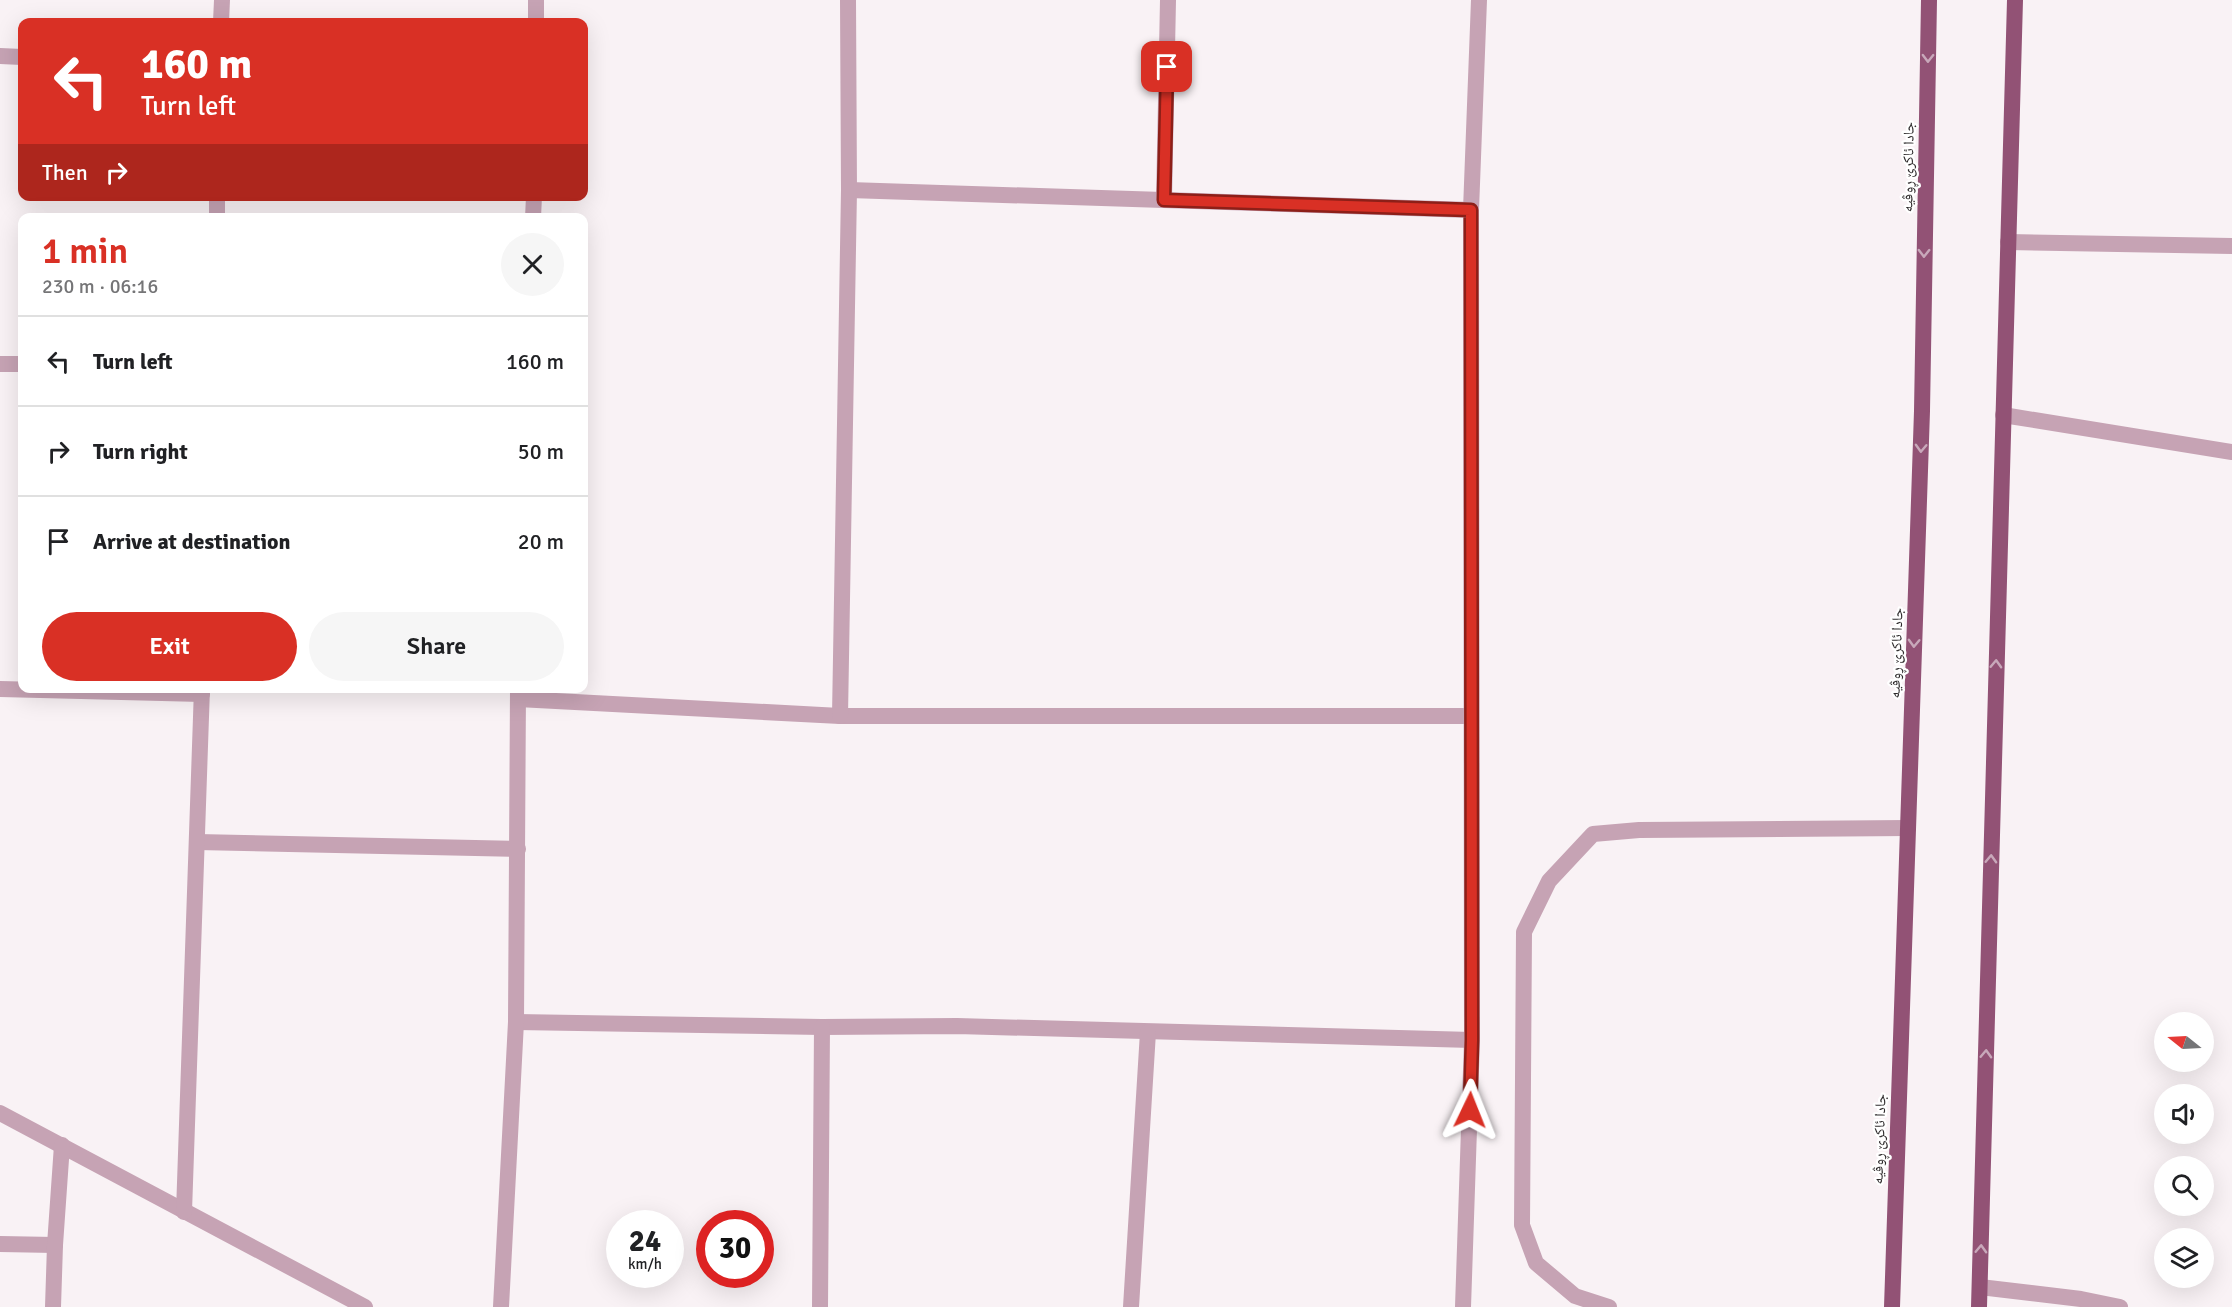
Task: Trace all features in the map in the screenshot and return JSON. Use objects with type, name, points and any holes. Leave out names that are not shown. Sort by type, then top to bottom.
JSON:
[{"type":"highway","name":"جادا ئاکرێ ڕوڤیە","points":[[1892,1307],[1922,411],[1929,0]]},
{"type":"highway","points":[[1979,1307],[2015,0]]},
{"type":"street","points":[[221,18],[222,0]]},
{"type":"street","points":[[536,0],[536,18]]},
{"type":"street","points":[[840,716],[849,190],[848,0]]},
{"type":"street","points":[[1164,200],[1168,0]]},
{"type":"street","points":[[1463,1307],[1472,1040],[1471,210],[1479,0]]},
{"type":"street","points":[[0,56],[18,57]]},
{"type":"street","points":[[849,190],[1471,210]]},
{"type":"street","points":[[2008,242],[2232,246]]},
{"type":"street","points":[[0,364],[18,364]]},
{"type":"street","points":[[2003,415],[2232,452]]},
{"type":"street","points":[[0,689],[18,689]]},
{"type":"street","points":[[184,1212],[202,693]]},
{"type":"street","points":[[501,1307],[516,1022],[518,694],[840,716],[1471,716]]},
{"type":"street","points":[[1609,1307],[1575,1296],[1536,1263],[1522,1226],[1524,932],[1549,881],[1593,834],[1639,830],[1908,828]]},
{"type":"street","points":[[197,842],[518,849]]},
{"type":"street","points":[[516,1022],[822,1027],[957,1026],[1472,1040]]},
{"type":"street","points":[[820,1307],[822,1027]]},
{"type":"street","points":[[1131,1307],[1148,1032]]},
{"type":"street","points":[[0,1113],[349,1303],[365,1307]]},
{"type":"street","points":[[53,1307],[62,1145]]},
{"type":"street","points":[[0,1244],[55,1245]]},
{"type":"street","points":[[1980,1287],[2081,1299],[2120,1307]]},
{"type":"route","points":[[1167,67],[1164,200],[1471,210],[1472,1040],[1470,1110]]}]
